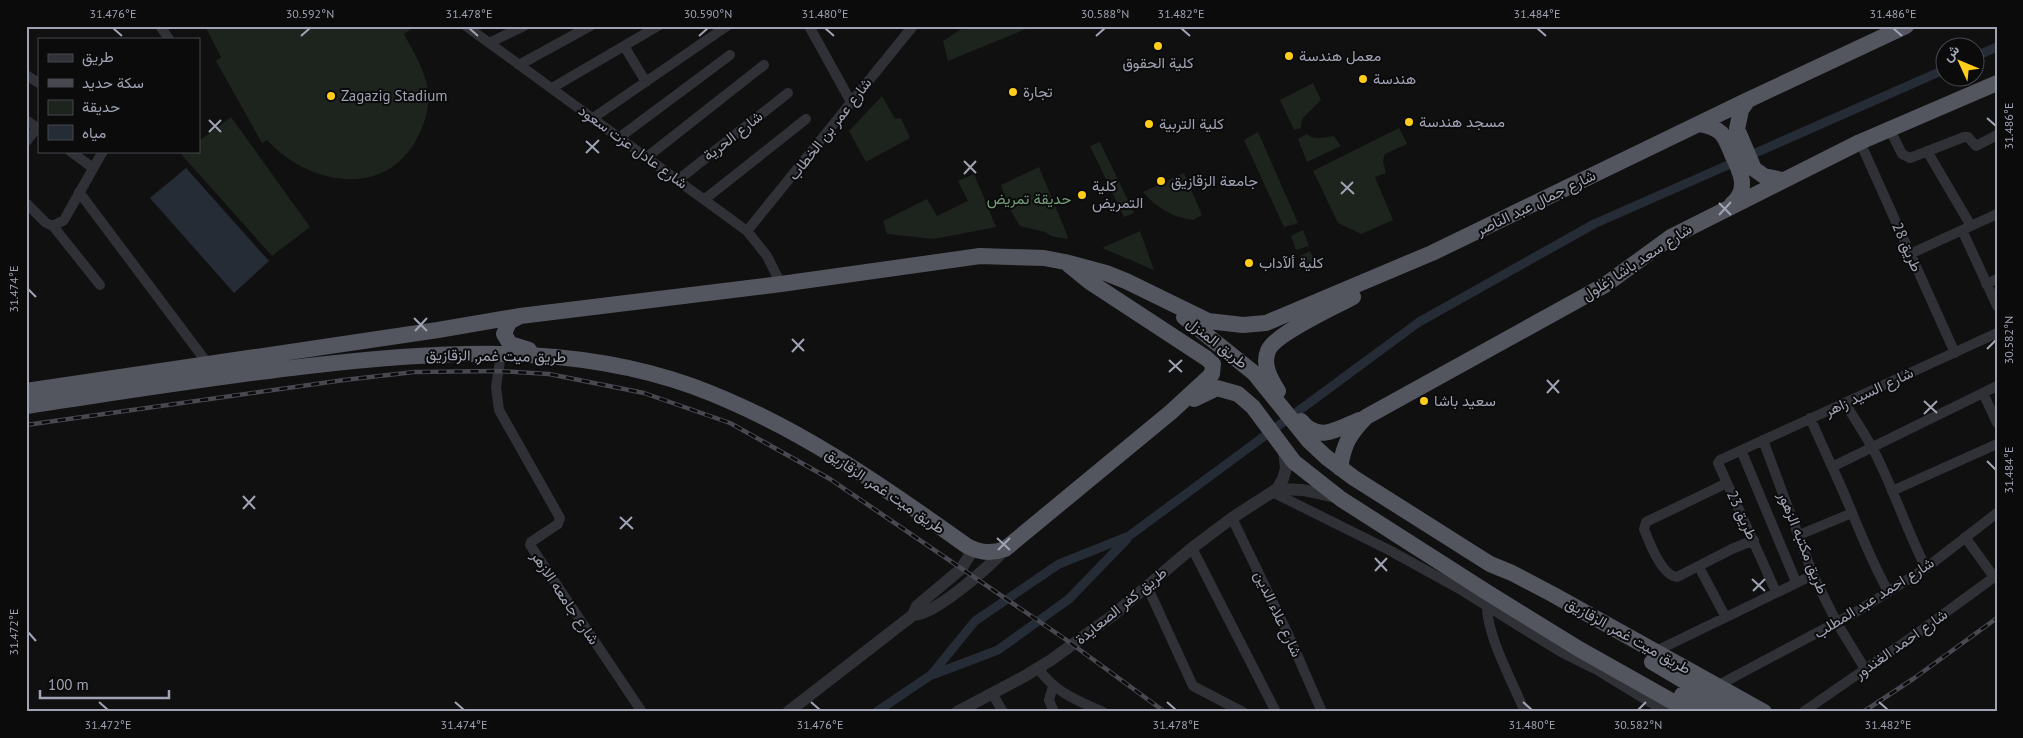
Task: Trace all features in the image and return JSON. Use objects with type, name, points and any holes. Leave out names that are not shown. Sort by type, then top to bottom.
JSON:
[{"type":"highway","name":"شارع جمال عبد الناصر","points":[[1158,297],[1208,321],[1231,325],[1254,325],[1279,318],[1405,265],[1906,26]]},
{"type":"highway","name":"شارع سعد باشا زغلول","points":[[1340,468],[1343,450],[1350,434],[1366,417],[1605,285],[1671,237],[1889,128],[1997,83]]},
{"type":"highway","points":[[1730,132],[1748,100]]},
{"type":"highway","points":[[1699,124],[1730,132],[1748,172]]},
{"type":"highway","points":[[1748,172],[1782,180]]},
{"type":"highway","points":[[1728,207],[1739,197],[1748,172]]},
{"type":"highway","name":"طريق ميت غمر, الزقازيق","points":[[26,391],[520,316],[781,284],[980,256],[1044,258],[1065,262],[1106,273],[1158,297]]},
{"type":"highway","name":"طريق ميت غمر, الزقازيق","points":[[1005,548],[1170,412],[1212,374],[1213,364],[1135,310],[1090,282],[1065,262]]},
{"type":"highway","points":[[1274,392],[1266,363],[1267,352],[1272,344],[1289,332],[1344,302],[1394,278],[1405,265]]},
{"type":"highway","name":"طريق المنزل","points":[[1158,297],[1243,363],[1274,392]]},
{"type":"highway","points":[[520,316],[508,322],[505,327],[506,340],[516,347],[551,355]]},
{"type":"highway","points":[[446,328],[458,339],[460,345],[457,354]]},
{"type":"highway","name":"طريق ميت غمر, الزقازيق","points":[[26,406],[266,371],[401,356],[457,354],[551,355],[636,370],[690,386],[746,408],[800,436],[853,467],[973,550]]},
{"type":"highway","name":"طريق ميت غمر, الزقازيق","points":[[1170,412],[1206,391],[1216,388],[1238,394],[1253,407],[1294,462],[1341,499],[1486,598],[1691,712]]},
{"type":"highway","name":"طريق ميت غمر, الزقازيق","points":[[1274,392],[1306,431],[1316,448],[1340,468],[1490,564],[1536,603],[1711,712]]},
{"type":"highway","points":[[1306,431],[1326,433],[1366,417]]},
{"type":"highway","points":[[973,550],[989,553],[1005,548]]},
{"type":"highway","name":"طريق ميت غمر, الزقازيق","points":[[1490,564],[1528,581],[1764,712]]},
{"type":"highway","name":"طريق ميت غمر, الزقازيق","points":[[1486,598],[1503,595],[1536,603],[1736,712]]},
{"type":"street","points":[[160,26],[168,38]]},
{"type":"street","name":"شارع عادل عزت سعود","points":[[466,26],[748,231],[767,256],[781,284]]},
{"type":"street","points":[[489,43],[524,26]]},
{"type":"street","points":[[519,65],[590,26]]},
{"type":"street","points":[[552,88],[658,26]]},
{"type":"street","points":[[594,118],[727,26]]},
{"type":"street","points":[[809,26],[851,102]]},
{"type":"street","name":"شارع عمر بن الخطاب","points":[[748,231],[913,26]]},
{"type":"street","points":[[624,46],[646,82]]},
{"type":"street","points":[[620,137],[730,55]]},
{"type":"street","points":[[647,157],[764,65]]},
{"type":"street","points":[[26,75],[38,83]]},
{"type":"street","name":"شارع الحرية","points":[[678,180],[788,93]]},
{"type":"street","points":[[705,199],[806,118]]},
{"type":"street","points":[[26,120],[38,129],[26,142]]},
{"type":"street","points":[[1889,128],[1902,154],[1912,158],[1964,137],[1968,138],[1976,146],[1997,135]]},
{"type":"street","name":"طريق 28","points":[[1860,142],[1955,352]]},
{"type":"street","points":[[1927,151],[1966,228],[1986,284],[1997,306]]},
{"type":"street","points":[[71,152],[93,168]]},
{"type":"street","points":[[53,226],[64,220],[101,152]]},
{"type":"street","points":[[79,192],[208,364]]},
{"type":"street","points":[[26,203],[46,223],[53,226],[100,285]]},
{"type":"street","points":[[1910,254],[1997,214]]},
{"type":"street","points":[[1986,284],[1997,279]]},
{"type":"street","name":"شارع السيد زاهر","points":[[1741,450],[1997,333]]},
{"type":"street","name":"شارع جامعه الازهر","points":[[501,354],[496,387],[499,410],[560,518],[558,524],[531,542],[530,545],[642,712]]},
{"type":"street","points":[[1833,469],[1836,463],[1872,448],[1997,386]]},
{"type":"street","points":[[1983,393],[1997,424]]},
{"type":"street","points":[[1845,403],[1872,448],[1892,491],[1907,530],[1926,568]]},
{"type":"street","points":[[1810,418],[1878,574],[1888,591]]},
{"type":"street","name":"طريق مكتبه الزهور","points":[[1763,440],[1813,575],[1865,670]]},
{"type":"street","points":[[1892,491],[1997,444]]},
{"type":"street","points":[[1275,491],[1283,480],[1286,468],[1284,450]]},
{"type":"street","points":[[1741,450],[1796,582]]},
{"type":"street","name":"طريق 23","points":[[1741,450],[1719,462],[1776,592]]},
{"type":"street","points":[[1727,483],[1646,522],[1644,529],[1652,548],[1667,573],[1672,577],[1677,577],[1754,540]]},
{"type":"street","points":[[1275,491],[1303,490],[1341,499]]},
{"type":"street","points":[[1275,491],[1486,598],[1561,652],[1597,670],[1666,712]]},
{"type":"street","name":"طريق كفر الصعايدة","points":[[959,711],[1038,668],[1106,621],[1192,548],[1232,518],[1275,491]]},
{"type":"street","points":[[1799,534],[1852,513]]},
{"type":"street","name":"شارع احمد عبد المطلب","points":[[1717,686],[1768,657],[1838,623],[1926,568],[1997,513]]},
{"type":"street","name":"شارع علاء الدين","points":[[1232,518],[1288,634],[1322,712]]},
{"type":"street","points":[[1965,537],[1995,576]]},
{"type":"street","points":[[913,615],[918,615],[932,609],[975,578],[1005,548]]},
{"type":"street","points":[[1192,548],[1276,712]]},
{"type":"street","points":[[788,712],[913,615],[918,606],[961,569],[973,550]]},
{"type":"street","points":[[1699,567],[1726,616]]},
{"type":"street","points":[[1654,652],[1813,575]]},
{"type":"street","name":"شارع احمد الغندور","points":[[1802,712],[1919,632],[1995,576]]},
{"type":"street","points":[[1147,586],[1193,686],[1243,712]]},
{"type":"street","points":[[1486,598],[1488,624],[1525,712]]},
{"type":"street","points":[[1038,668],[1053,686],[1062,693],[1103,712]]},
{"type":"street","points":[[1053,686],[1049,700],[1054,712]]},
{"type":"street","points":[[992,693],[1003,712]]},
{"type":"green space","name":"Zagazig Stadium","points":[[205,26],[410,26],[411,29],[404,34],[421,67],[428,91],[427,112],[421,130],[408,152],[391,168],[371,177],[350,179],[327,176],[306,169],[285,156],[267,140],[262,143],[216,61],[221,57]]},
{"type":"green space","points":[[966,26],[1033,26],[948,61],[943,41]]},
{"type":"green space","points":[[1313,83],[1321,100],[1302,119],[1301,128],[1294,130],[1280,100]]},
{"type":"green space","points":[[882,96],[895,119],[901,118],[910,138],[866,162],[849,131]]},
{"type":"green space","points":[[231,117],[310,227],[272,256],[181,154],[183,152],[200,152],[200,140]]},
{"type":"green space","points":[[1399,128],[1407,144],[1385,154],[1383,161],[1386,173],[1375,177],[1393,220],[1361,234],[1338,223],[1313,171]]},
{"type":"green space","points":[[1258,132],[1298,223],[1284,227],[1244,140]]},
{"type":"green space","points":[[1307,134],[1316,138],[1334,136],[1341,146],[1307,162],[1298,139]]},
{"type":"green space","points":[[1100,142],[1134,213],[1124,217],[1090,146]]},
{"type":"green space","name":"حديقة تمريض","points":[[1039,167],[1068,237],[1067,239],[1020,226],[1009,208],[1001,185]]},
{"type":"green space","points":[[1184,173],[1202,215],[1193,220],[1165,211],[1143,192]]},
{"type":"green space","points":[[974,174],[996,227],[934,239],[887,234],[883,221],[927,199],[937,216],[968,201],[958,181]]},
{"type":"green space","points":[[1303,230],[1309,246],[1296,250],[1291,236]]},
{"type":"green space","points":[[1140,231],[1154,270],[1102,248]]},
{"type":"green space","points":[[1310,251],[1318,268],[1305,272],[1300,256]]},
{"type":"water","points":[[186,168],[269,261],[234,293],[150,198]]},
{"type":"waterway","points":[[1986,52],[1997,47]]},
{"type":"waterway","points":[[876,712],[931,675],[975,621],[1059,564],[1129,536],[1419,322],[1594,224],[1936,73]]},
{"type":"waterway","points":[[932,675],[998,650],[1069,599],[1127,539]]},
{"type":"railway","points":[[26,425],[344,380],[414,372],[498,371],[549,374],[644,393],[730,423],[830,479],[1065,639],[1165,712]]},
{"type":"railway","points":[[1863,712],[1913,679],[1997,618]]},
{"type":"place","name":"كلية الحقوق","points":[[1158,46]]},
{"type":"place","name":"معمل هندسة","points":[[1289,56]]},
{"type":"place","name":"هندسة","points":[[1363,79]]},
{"type":"place","name":"تجارة","points":[[1013,92]]},
{"type":"place","name":"Zagazig Stadium","points":[[331,96]]},
{"type":"place","name":"مسجد هندسة","points":[[1409,122]]},
{"type":"place","name":"كلية التربية","points":[[1149,124]]},
{"type":"place","name":"جامعة الزقازيق","points":[[1161,181]]},
{"type":"place","name":"كلية التمريض","points":[[1082,195]]},
{"type":"place","name":"كلية ألآداب","points":[[1249,263]]},
{"type":"place","name":"سعيد باشا","points":[[1424,401]]}]
